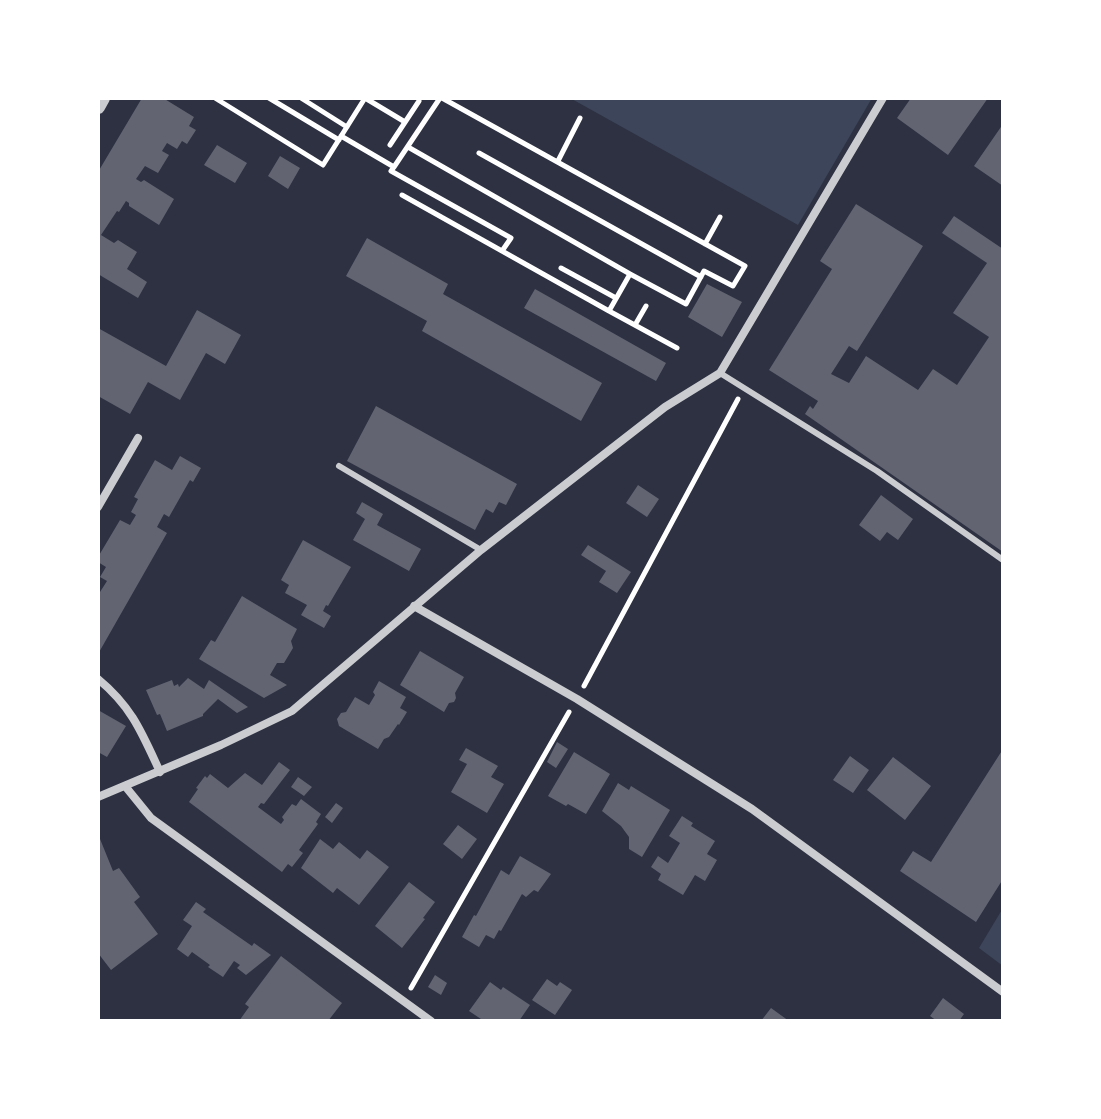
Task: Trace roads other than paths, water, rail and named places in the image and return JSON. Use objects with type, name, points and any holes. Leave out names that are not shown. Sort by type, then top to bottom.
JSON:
[{"type":"street","points":[[98,107],[103,98]]},
{"type":"street","points":[[98,797],[292,711],[481,550],[665,407],[720,373],[883,98]]},
{"type":"street","points":[[98,507],[138,438]]},
{"type":"street","points":[[414,606],[577,699],[752,809],[1003,992]]},
{"type":"street","points":[[98,679],[117,694],[138,724],[160,772]]},
{"type":"street","points":[[125,786],[151,818],[431,1021]]},
{"type":"lane","points":[[720,373],[877,471],[1003,560]]},
{"type":"lane","points":[[339,466],[481,550]]}]
